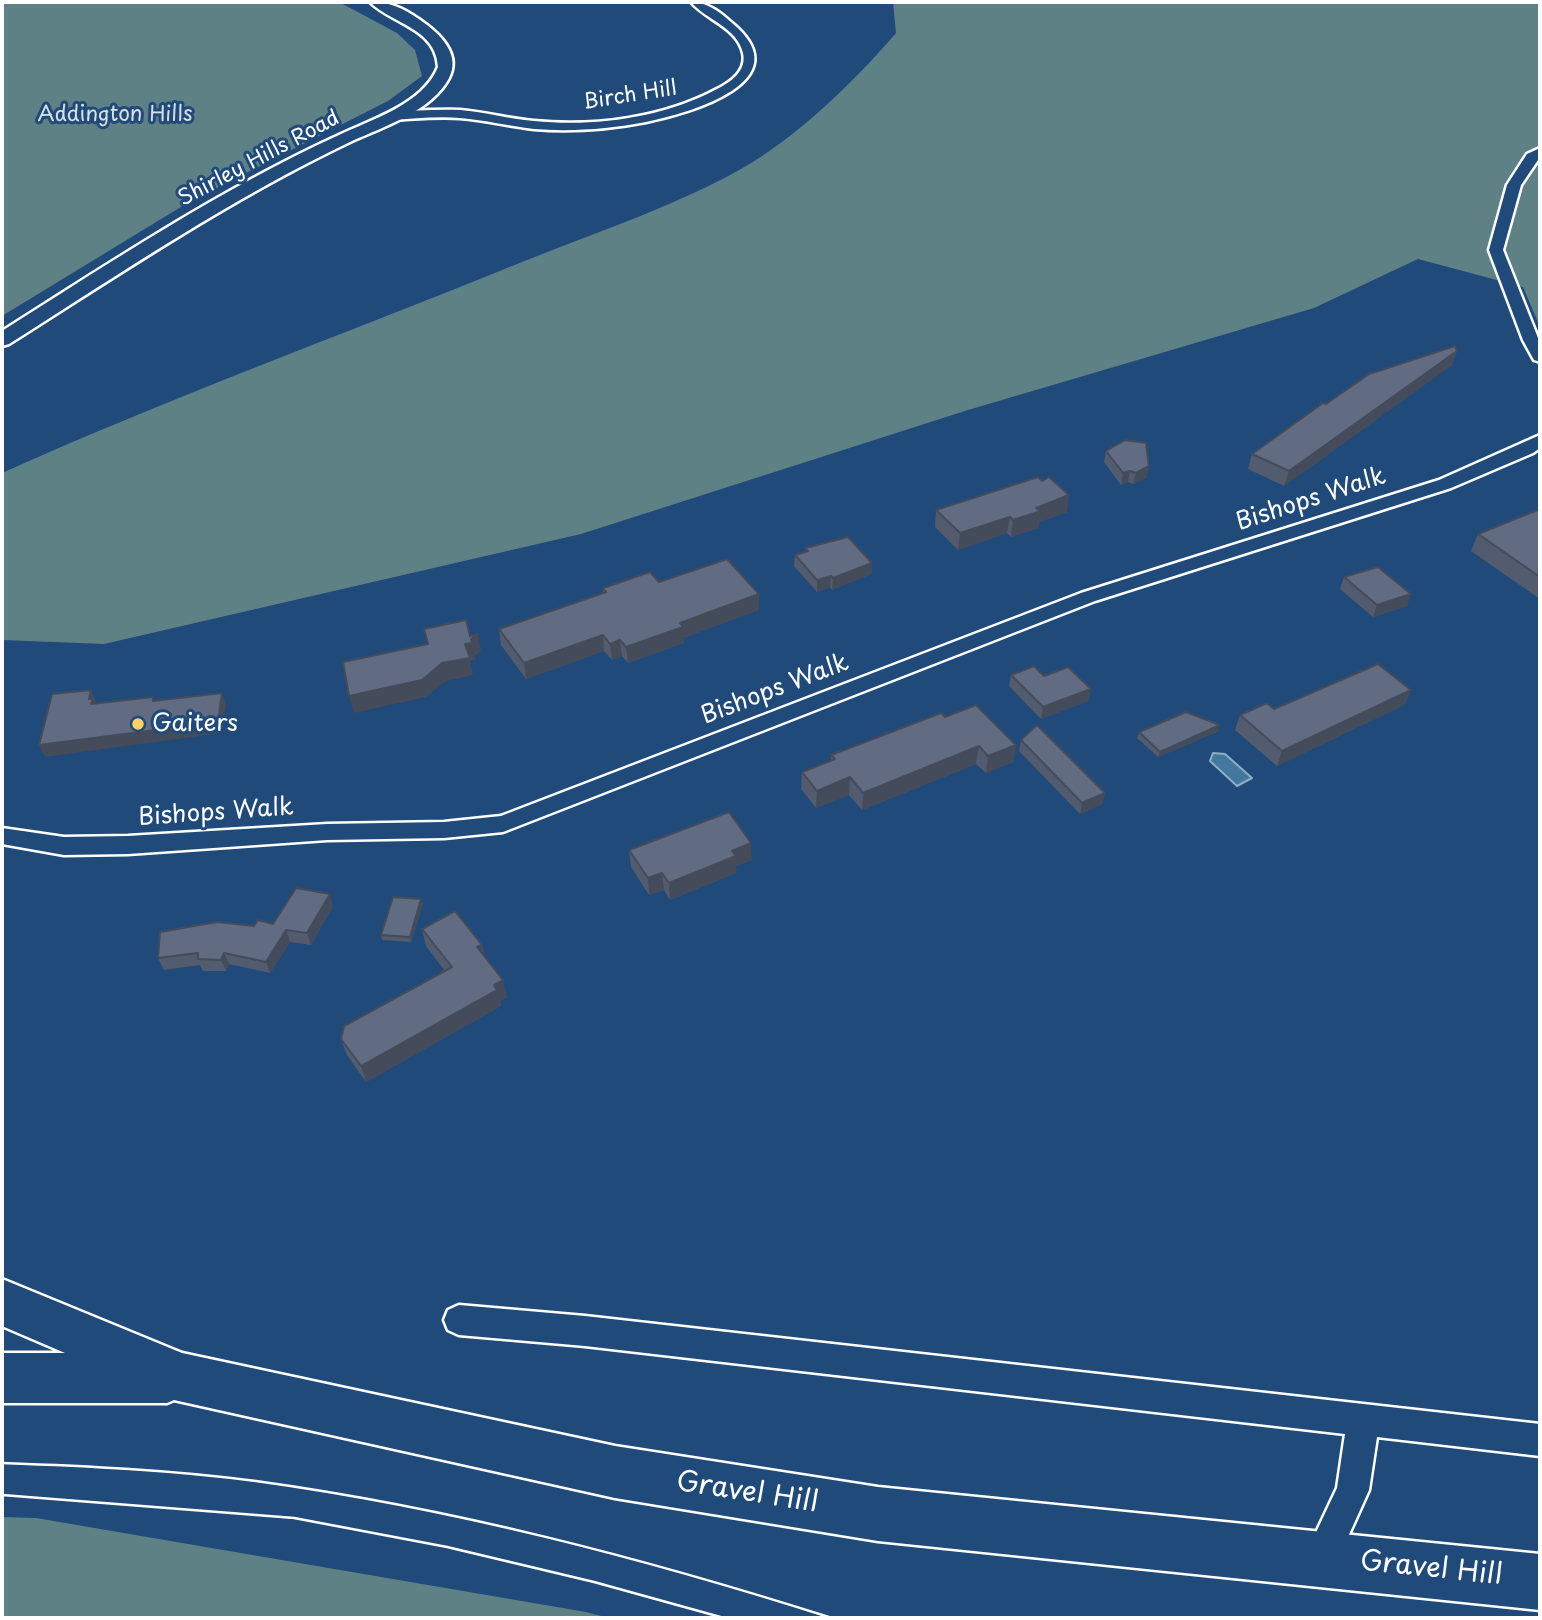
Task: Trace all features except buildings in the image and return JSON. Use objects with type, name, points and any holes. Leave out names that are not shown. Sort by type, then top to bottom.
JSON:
[{"type":"main road","name":"Gravel Hill","points":[[2,1302],[182,1378],[615,1472],[878,1514],[1540,1582]]},
{"type":"main road","name":"Gravel Hill","points":[[2,1378],[182,1378]]},
{"type":"street","name":"Shirley Hills Road","points":[[2,340],[228,198],[390,116],[440,83],[446,70],[443,50],[426,32],[377,2]]},
{"type":"street","name":"Birch Hill","points":[[390,116],[457,114],[553,126],[600,123],[667,113],[712,98],[743,79],[748,63],[748,50],[740,36],[696,2]]},
{"type":"street","name":"Birch Hill","points":[[428,93],[457,114]]},
{"type":"street","points":[[1540,152],[1532,157],[1514,185],[1496,250],[1540,357]]},
{"type":"street","name":"Bishops Walk","points":[[2,836],[64,846],[128,845],[327,832],[444,830],[503,824],[1088,597],[1445,484],[1527,449],[1540,440]]},
{"type":"street","points":[[459,1320],[585,1331],[1540,1440]]},
{"type":"street","name":"Gravel Hill","points":[[1321,1558],[1353,1490],[1363,1421]]},
{"type":"green space","name":"Addington Hills","points":[[2,2],[339,2],[397,33],[415,50],[422,76],[388,101],[189,202],[2,316]]},
{"type":"green space","points":[[893,2],[1540,2],[1540,327],[1523,287],[1418,259],[1314,308],[968,410],[581,534],[104,644],[2,640],[2,473],[194,392],[659,208],[741,169],[803,125],[844,89],[880,51],[896,33]]},
{"type":"green space","points":[[2,1517],[36,1518],[609,1618],[2,1618]]},
{"type":"water","points":[[1213,753],[1225,754],[1252,778],[1237,786],[1210,761]]},
{"type":"tram line","points":[[2,1463],[224,1477],[402,1505],[618,1555],[832,1618]]},
{"type":"tram line","points":[[2,1495],[294,1518],[447,1547],[594,1582],[724,1618]]},
{"type":"place","name":"Gaiters","points":[[138,724]]}]
